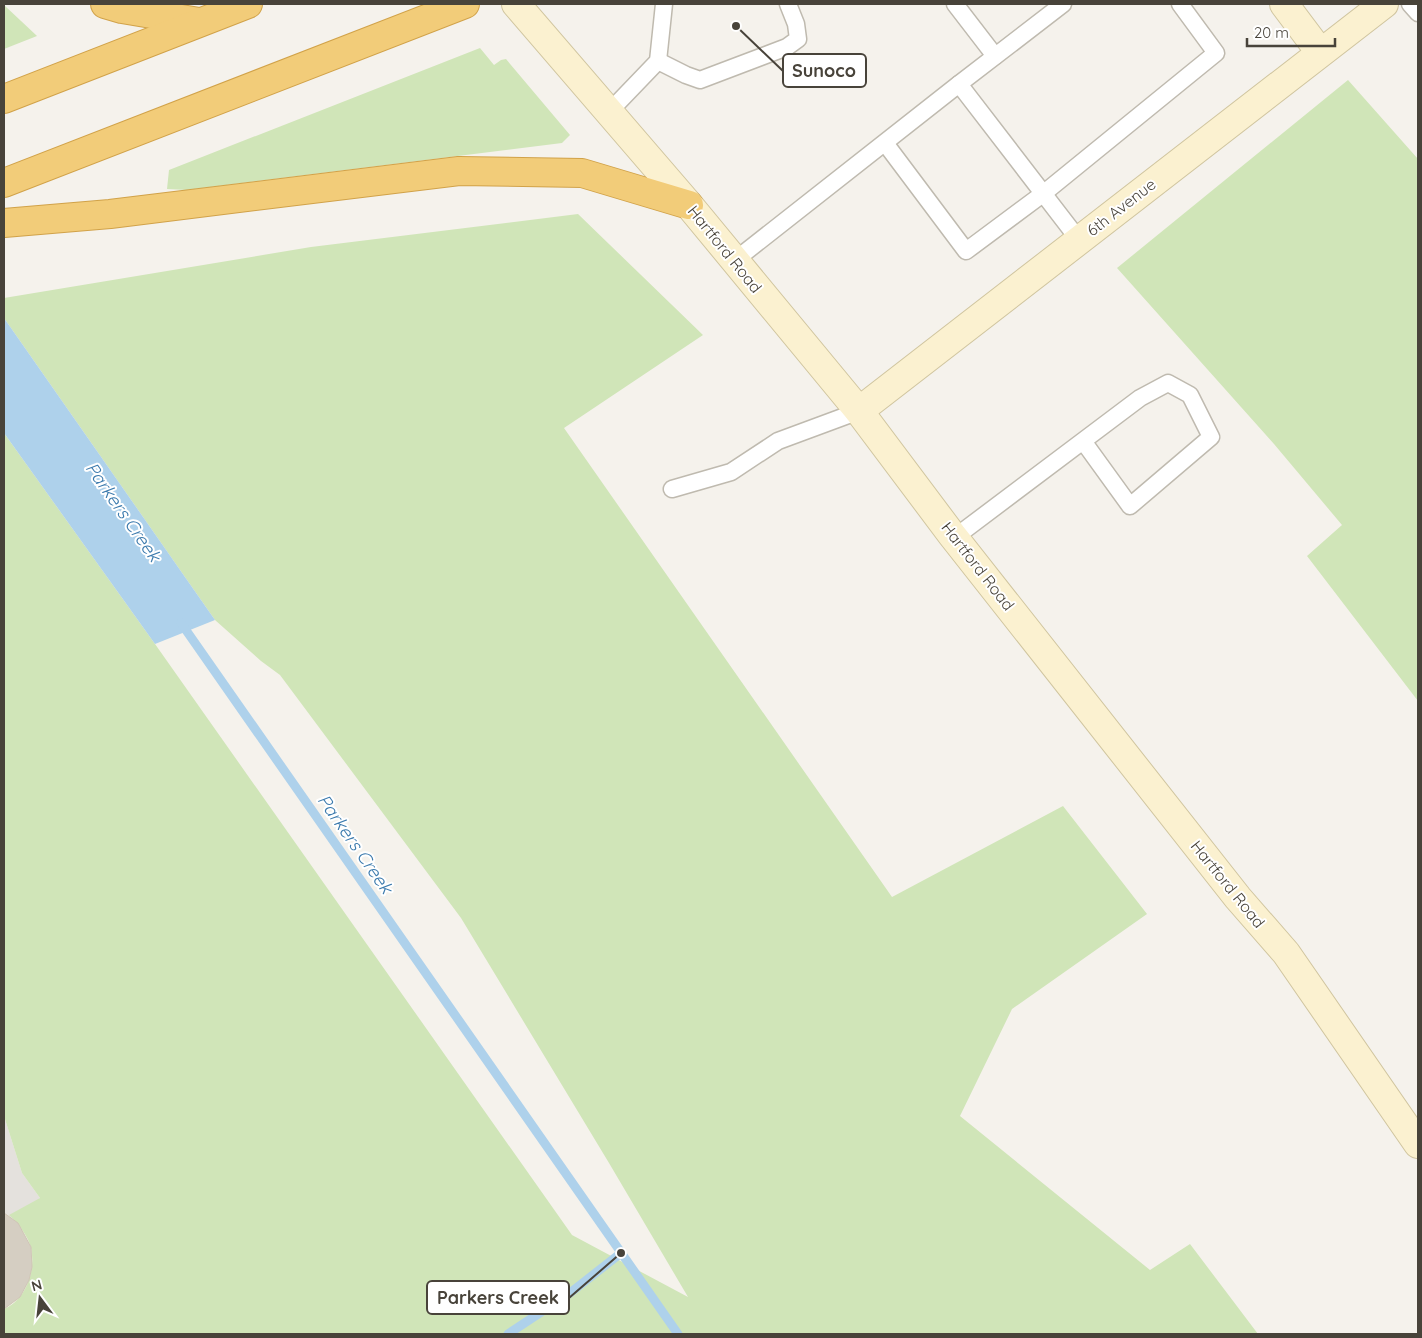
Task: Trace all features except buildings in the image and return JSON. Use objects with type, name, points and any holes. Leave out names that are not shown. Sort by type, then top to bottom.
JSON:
[{"type":"highway","points":[[105,4],[122,9],[200,22]]},
{"type":"highway","points":[[4,100],[248,4]]},
{"type":"highway","points":[[4,183],[465,4]]},
{"type":"highway","points":[[4,223],[110,214],[459,172],[582,173],[688,205]]},
{"type":"street","name":"Hartford Road","points":[[516,4],[688,205],[859,411],[954,538],[1238,898],[1286,953],[1418,1144]]},
{"type":"street","points":[[1284,4],[1320,52]]},
{"type":"street","name":"6th Avenue","points":[[859,411],[1384,4]]},
{"type":"lane","points":[[609,112],[658,61],[664,4]]},
{"type":"lane","points":[[658,61],[700,80],[788,47],[798,39],[796,24],[788,4]]},
{"type":"lane","points":[[955,4],[996,56]]},
{"type":"lane","points":[[734,261],[1062,4]]},
{"type":"lane","points":[[884,143],[966,251],[1044,193],[1216,53],[1180,4]]},
{"type":"lane","points":[[1410,4],[1418,13]]},
{"type":"lane","points":[[959,84],[1079,240]]},
{"type":"lane","points":[[954,538],[1140,398],[1168,383],[1190,395],[1211,437],[1130,506],[1083,441]]},
{"type":"lane","points":[[672,489],[732,472],[778,441],[859,411]]},
{"type":"shaded area","points":[[4,1116],[22,1173],[40,1198],[18,1223],[31,1247],[32,1267],[29,1280],[20,1297],[4,1309]]},
{"type":"green space","points":[[4,5],[37,36],[4,49]]},
{"type":"green space","points":[[480,48],[494,65],[506,59],[570,135],[562,143],[187,190],[167,189],[169,170]]},
{"type":"green space","points":[[1348,80],[1418,159],[1418,701],[1307,556],[1342,525],[1274,444],[1117,268]]},
{"type":"green space","points":[[578,214],[703,335],[564,428],[892,897],[1063,806],[1147,914],[1012,1009],[960,1116],[1150,1270],[1190,1244],[1258,1334],[4,1334],[4,1309],[12,1305],[24,1292],[32,1266],[31,1248],[28,1239],[9,1215],[40,1198],[22,1173],[4,1116],[4,433],[572,1235],[688,1297],[461,918],[280,675],[261,661],[215,620],[4,318],[4,298],[311,247]]},
{"type":"water","points":[[4,318],[215,620],[155,644],[4,433]]},
{"type":"waterway","name":"Parkers Creek","points":[[181,623],[678,1334]]},
{"type":"waterway","points":[[508,1334],[570,1293],[621,1253]]},
{"type":"place","name":"Sunoco","points":[[736,26]]},
{"type":"place","name":"Parkers Creek","points":[[621,1253]]}]
